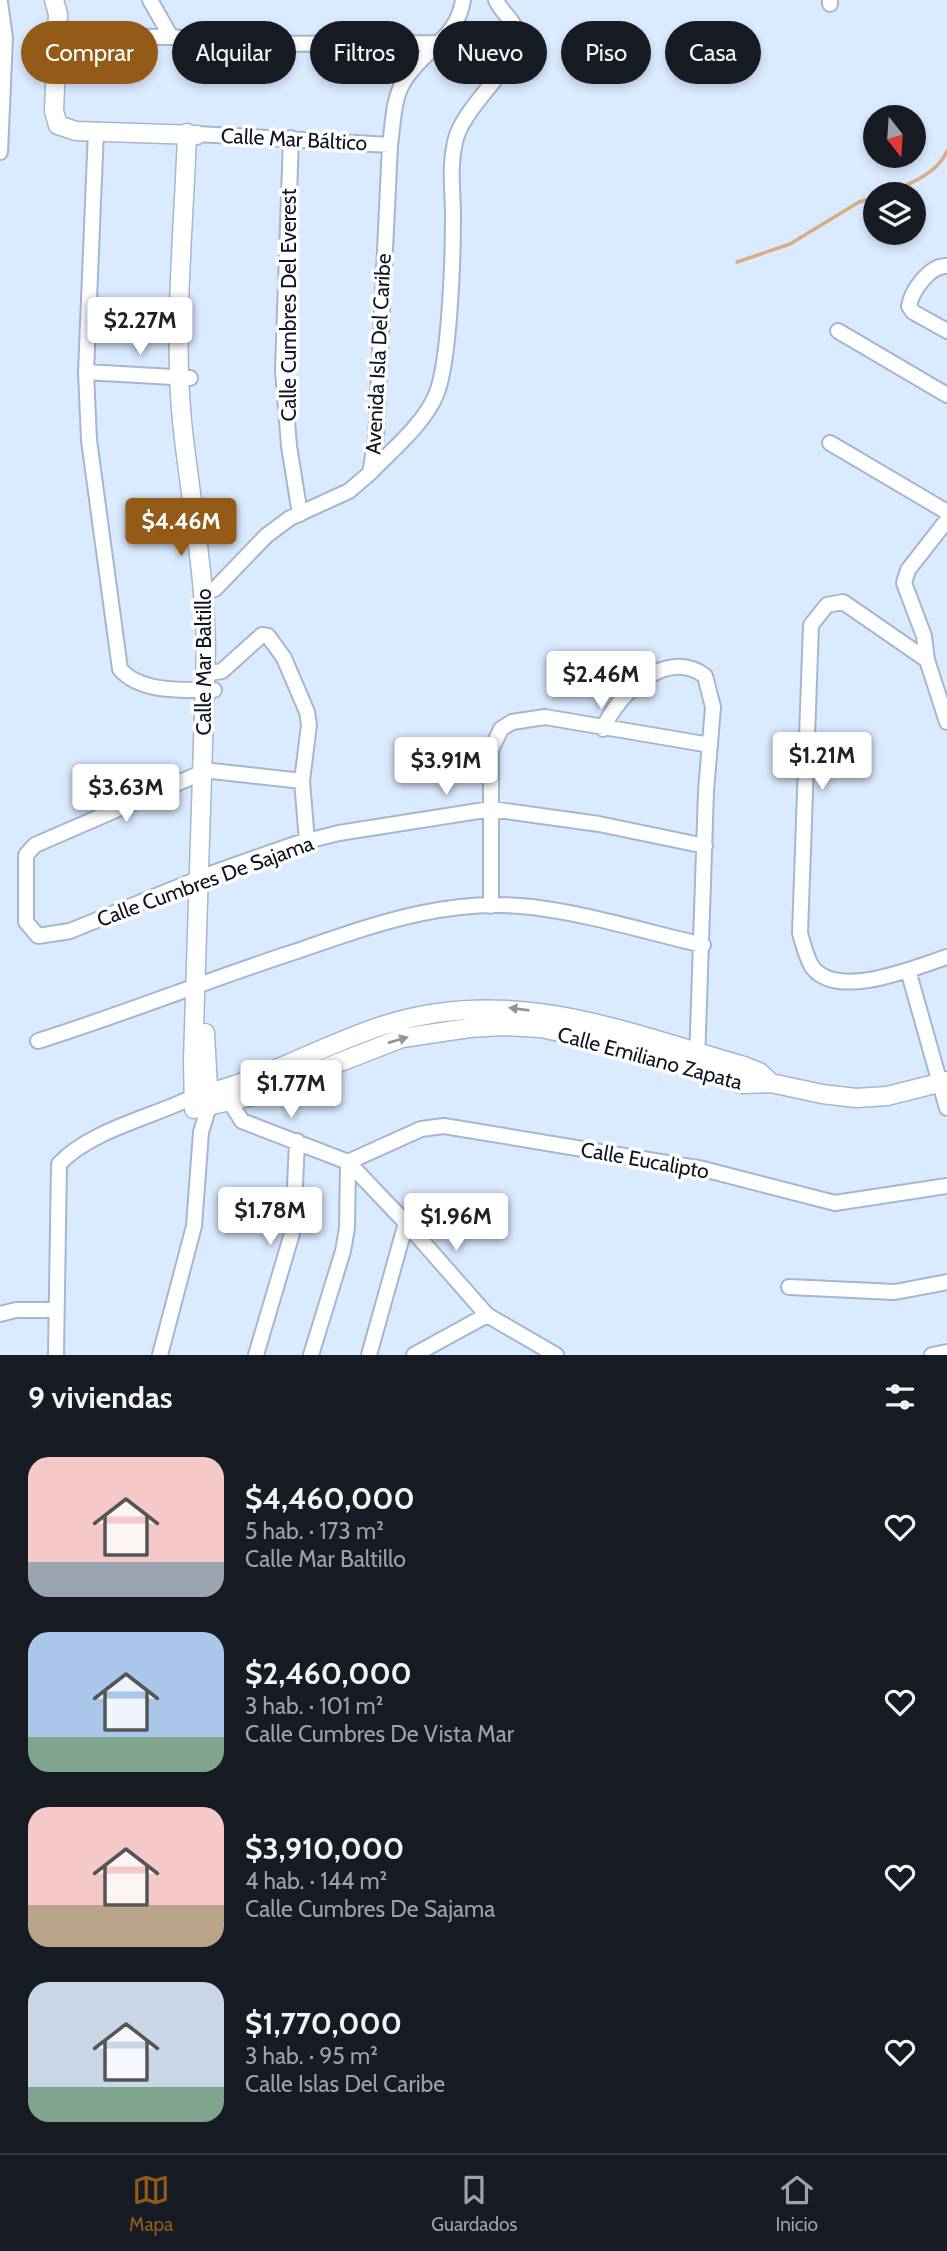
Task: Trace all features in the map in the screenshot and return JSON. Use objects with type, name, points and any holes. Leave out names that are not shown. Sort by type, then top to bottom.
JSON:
[{"type":"main road","points":[[56,84],[55,119],[63,129],[192,133]]},
{"type":"main road","name":"Calle Mar Baltillo","points":[[192,133],[182,421],[210,591],[210,682],[200,983],[209,1099]]},
{"type":"main road","name":"Calle Emiliano Zapata","points":[[209,1099],[285,1085],[402,1038],[469,1028],[541,1028],[698,1061],[742,1084],[771,1083],[856,1098],[887,1096],[943,1083]]},
{"type":"street","points":[[150,0],[171,37]]},
{"type":"street","name":"Avenida Isla Del Caribe","points":[[456,21],[463,0]]},
{"type":"street","points":[[370,473],[412,430],[436,395],[444,351],[453,216],[450,169],[456,138],[470,108],[513,57],[518,38],[512,18],[496,0]]},
{"type":"street","points":[[0,2],[5,38],[0,152]]},
{"type":"street","points":[[158,37],[250,44],[433,43]]},
{"type":"street","name":"Avenida Isla Del Caribe","points":[[210,591],[266,536],[300,514],[349,491],[370,473],[376,439],[390,145],[401,84],[433,49]]},
{"type":"street","points":[[96,130],[86,372],[89,440],[120,669],[127,678],[140,685],[210,682],[257,637],[268,636],[284,658],[307,712],[309,725],[302,781],[307,841]]},
{"type":"street","name":"Calle Mar Báltico","points":[[192,133],[390,145]]},
{"type":"street","name":"Calle Cumbres Del Everest","points":[[290,138],[283,370],[288,435],[300,514]]},
{"type":"street","points":[[947,265],[933,270],[911,298],[909,306],[913,312],[947,331]]},
{"type":"street","points":[[838,331],[947,395]]},
{"type":"street","points":[[86,372],[185,377]]},
{"type":"street","points":[[830,443],[947,512]]},
{"type":"street","points":[[947,520],[908,570],[904,583],[924,636],[927,660],[947,722]]},
{"type":"street","points":[[927,660],[844,602],[827,605],[811,625],[800,933],[813,968],[827,979],[866,982],[947,957]]},
{"type":"street","points":[[603,729],[609,715],[653,674],[670,666],[685,666],[705,676],[710,686],[713,707],[709,745],[698,1061]]},
{"type":"street","points":[[491,906],[491,750],[501,729],[512,722],[545,718],[709,745]]},
{"type":"street","points":[[207,772],[302,781]]},
{"type":"street","name":"Calle Cumbres De Sajama","points":[[207,772],[29,849],[26,855],[26,922],[37,936],[70,931],[204,877],[307,841],[491,808],[599,824],[705,845]]},
{"type":"street","points":[[38,1041],[397,916],[437,909],[532,907],[703,945]]},
{"type":"street","points":[[908,970],[943,1083],[947,1108]]},
{"type":"street","points":[[160,1355],[194,1226],[201,1132],[209,1099]]},
{"type":"street","points":[[55,1355],[59,1164],[71,1152],[89,1142],[173,1106],[209,1099],[242,1121],[348,1162],[407,1223],[487,1315],[555,1355]]},
{"type":"street","name":"Calle Eucalipto","points":[[348,1162],[421,1129],[444,1126],[703,1169],[835,1203],[947,1186]]},
{"type":"street","points":[[256,1355],[293,1230],[297,1141]]},
{"type":"street","points":[[311,1355],[343,1251],[347,1228],[348,1162]]},
{"type":"street","points":[[369,1355],[407,1223]]},
{"type":"street","points":[[789,1286],[895,1292],[947,1282]]},
{"type":"street","points":[[0,1314],[16,1310],[56,1310]]},
{"type":"street","points":[[414,1355],[487,1315]]},
{"type":"street","points":[[932,1355],[947,1352]]},
{"type":"waterway","points":[[913,182],[929,173],[947,151]]},
{"type":"waterway","points":[[737,262],[790,244],[863,201]]}]
